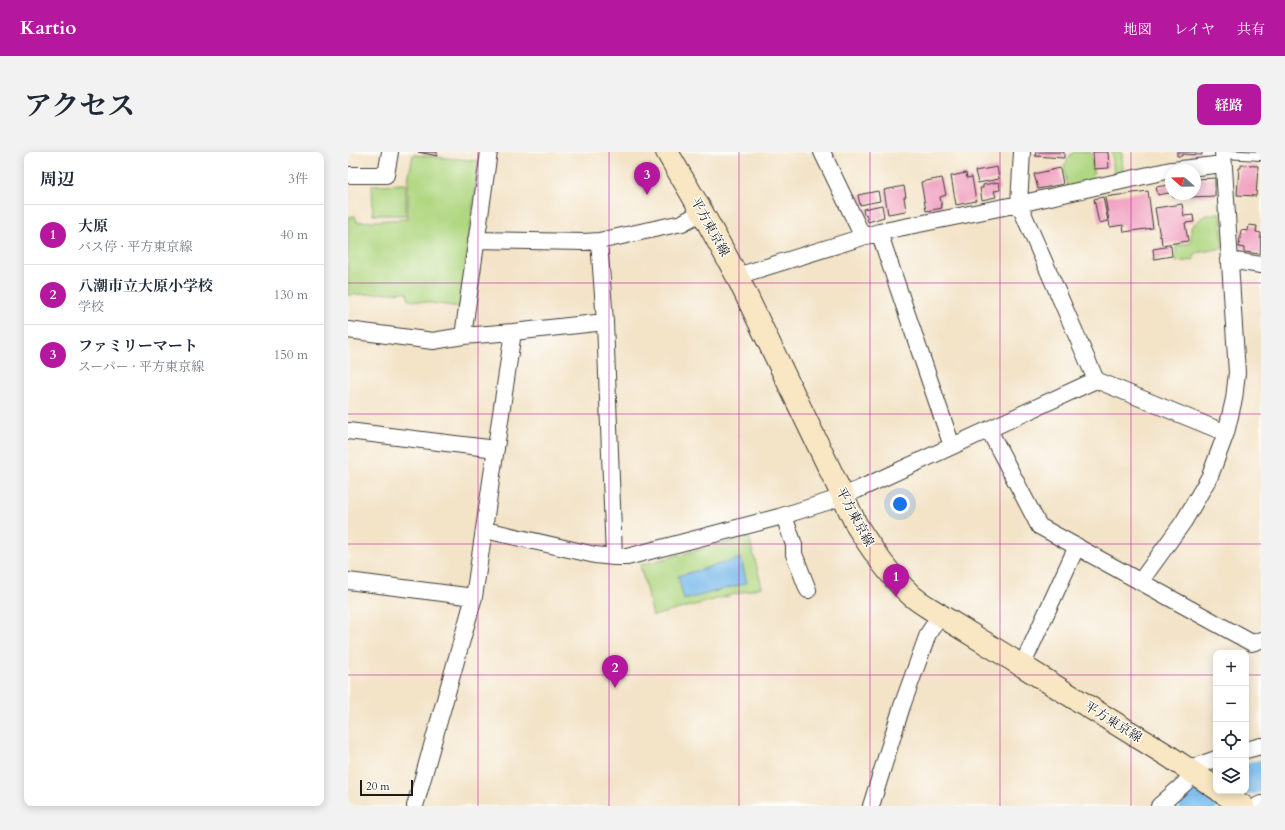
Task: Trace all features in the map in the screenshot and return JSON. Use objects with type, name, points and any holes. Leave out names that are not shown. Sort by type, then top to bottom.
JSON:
[{"type":"main road","name":"平方東京線","points":[[667,152],[737,276],[857,526],[892,577],[913,597],[940,615],[1200,777]]},
{"type":"street","points":[[348,175],[386,175],[390,152]]},
{"type":"street","points":[[463,336],[489,152]]},
{"type":"street","points":[[822,152],[863,237]]},
{"type":"street","points":[[1022,152],[1019,204],[1096,380],[1226,433]]},
{"type":"street","points":[[1140,582],[1184,521],[1210,476],[1226,433],[1234,400],[1237,373],[1223,157],[1196,164]]},
{"type":"street","points":[[737,276],[879,232],[1019,204],[1165,172]]},
{"type":"street","points":[[476,240],[599,241],[682,223],[702,212]]},
{"type":"street","points":[[879,232],[952,446]]},
{"type":"street","points":[[599,241],[614,557]]},
{"type":"street","points":[[1229,260],[1261,265]]},
{"type":"street","points":[[348,330],[433,341],[463,336],[604,322]]},
{"type":"street","points":[[415,806],[474,597],[513,332]]},
{"type":"street","points":[[485,530],[614,557],[627,557],[784,516],[843,495],[989,430],[1096,380]]},
{"type":"street","points":[[989,430],[1040,526],[1252,642],[1261,640]]},
{"type":"street","points":[[348,431],[496,449]]},
{"type":"street","points":[[784,516],[794,545],[794,554],[808,590]]},
{"type":"street","points":[[1022,666],[1077,546]]},
{"type":"street","points":[[348,582],[474,597]]},
{"type":"street","points":[[871,806],[902,706],[928,634],[940,615]]},
{"type":"street","points":[[1249,749],[1261,746]]},
{"type":"street","points":[[1159,806],[1184,784],[1200,777],[1202,764],[1213,760]]},
{"type":"lane","points":[[1223,157],[1261,156]]},
{"type":"green space","points":[[1073,152],[1091,152],[1094,181],[1067,187],[1064,166]]},
{"type":"green space","points":[[1112,152],[1122,152],[1123,175],[1114,177]]},
{"type":"green space","points":[[413,155],[479,161],[460,307],[409,300],[407,292],[348,295],[348,217],[355,216],[357,222],[408,219],[408,179]]},
{"type":"green space","points":[[406,184],[406,215],[373,215],[372,185]]},
{"type":"green space","points":[[1221,212],[1223,248],[1196,253],[1193,260],[1176,262],[1176,246],[1191,243],[1191,227],[1204,216]]},
{"type":"green space","points":[[749,537],[762,587],[653,616],[640,565]]},
{"type":"water","points":[[741,558],[747,583],[684,600],[678,576]]},
{"type":"building","points":[[418,152],[437,152],[437,156]]},
{"type":"building","points":[[1036,152],[1064,152],[1064,158],[1035,156]]},
{"type":"building","points":[[1093,152],[1108,152],[1109,168],[1094,169]]},
{"type":"building","points":[[1177,152],[1202,152],[1202,155],[1182,154],[1182,156],[1177,156]]},
{"type":"building","points":[[1241,165],[1258,166],[1256,196],[1237,195],[1239,168],[1241,168]]},
{"type":"building","points":[[997,167],[999,179],[978,183],[975,171]]},
{"type":"building","points":[[1060,168],[1063,184],[1038,189],[1034,174]]},
{"type":"building","points":[[966,173],[967,178],[972,177],[976,201],[956,205],[951,176]]},
{"type":"building","points":[[942,178],[946,195],[940,197],[942,208],[926,211],[921,182]]},
{"type":"building","points":[[1215,178],[1215,196],[1201,197],[1201,179]]},
{"type":"building","points":[[999,182],[1000,190],[994,191],[996,197],[982,200],[980,188],[983,188],[983,185]]},
{"type":"building","points":[[904,186],[906,211],[888,214],[884,190]]},
{"type":"building","points":[[1165,186],[1165,194],[1158,195],[1156,187]]},
{"type":"building","points":[[878,191],[880,201],[860,205],[858,195]]},
{"type":"building","points":[[1148,191],[1153,228],[1124,232],[1123,225],[1110,227],[1105,197]]},
{"type":"building","points":[[1103,197],[1108,221],[1099,223],[1094,199]]},
{"type":"building","points":[[1182,204],[1184,216],[1193,215],[1194,222],[1185,223],[1188,241],[1162,245],[1155,208]]},
{"type":"building","points":[[882,205],[884,217],[868,222],[866,214],[864,215],[863,209]]},
{"type":"building","points":[[1249,225],[1257,226],[1256,232],[1261,233],[1260,254],[1244,252],[1244,248],[1239,247],[1241,230],[1248,231]]},
{"type":"building","points":[[1171,246],[1172,256],[1154,259],[1153,249]]},
{"type":"waterway","points":[[1249,778],[1261,776]]},
{"type":"waterway","points":[[1195,806],[1209,793],[1213,791]]},
{"type":"place","name":"ファミリーマート","points":[[647,195]]},
{"type":"place","name":"大原","points":[[896,597]]},
{"type":"place","name":"八潮市立大原小学校","points":[[615,688]]}]
